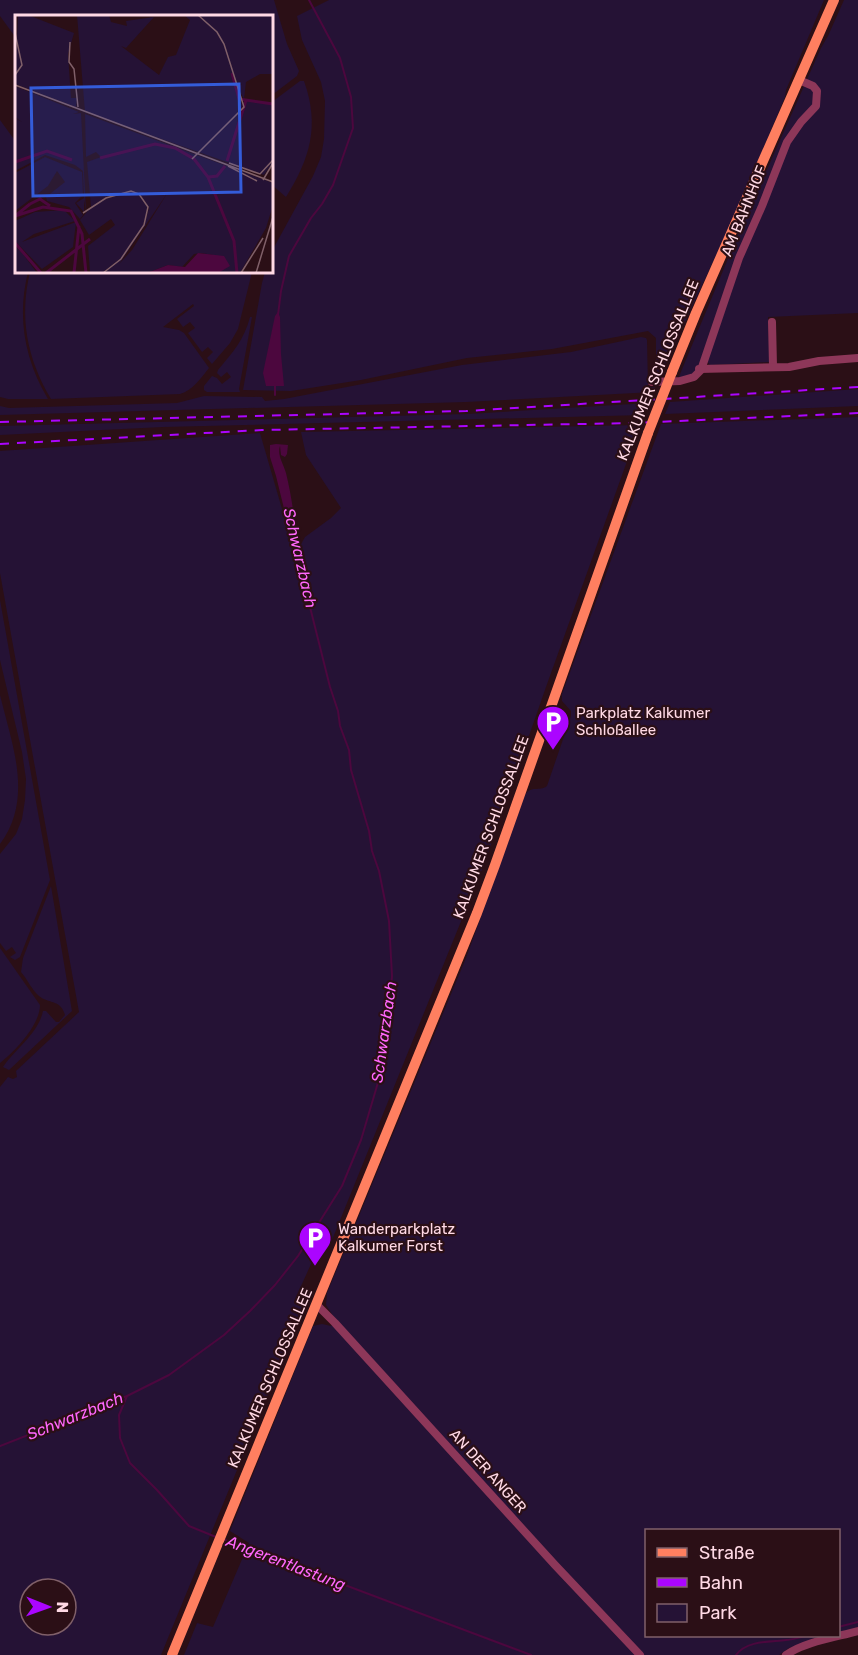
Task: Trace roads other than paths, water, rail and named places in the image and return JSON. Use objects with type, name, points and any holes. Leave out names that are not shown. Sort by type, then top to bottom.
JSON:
[{"type":"main road","name":"KALKUMER SCHLOSSALLEE","points":[[172,1655],[495,865],[648,433],[685,338],[834,0]]},
{"type":"street","name":"AM BAHNHOF","points":[[700,369],[739,258],[787,142],[816,106],[817,91],[813,86],[799,80]]},
{"type":"street","points":[[772,322],[773,366]]},
{"type":"street","points":[[652,382],[680,381],[694,377],[700,369],[789,367],[819,361],[858,358]]},
{"type":"street","name":"AN DER ANGER","points":[[316,1305],[640,1655]]},
{"type":"street","points":[[840,1636],[858,1632]]},
{"type":"street","points":[[786,1655],[809,1644],[838,1637]]},
{"type":"waterway","name":"Schwarzbach","points":[[278,315],[289,256],[333,185],[353,128],[351,97],[340,58],[309,0]]},
{"type":"waterway","name":"Schwarzbach","points":[[275,383],[275,395]]},
{"type":"waterway","name":"Schwarzbach","points":[[0,1446],[127,1396],[169,1375],[224,1335],[275,1285],[298,1256],[342,1186],[361,1140],[382,1069],[387,1042],[392,976],[389,921],[369,831],[351,770],[349,750],[340,726],[293,539]]},
{"type":"waterway","name":"Angerentlastung","points":[[127,1396],[119,1415],[120,1438],[130,1463],[189,1526],[216,1537]]},
{"type":"waterway","name":"Angerentlastung","points":[[225,1540],[531,1655]]},
{"type":"waterway","points":[[840,1626],[858,1622]]},
{"type":"waterway","points":[[736,1655],[753,1644],[802,1637]]},
{"type":"railway","points":[[0,422],[466,411],[858,387]]},
{"type":"railway","points":[[0,444],[262,430],[633,423],[858,413]]},
{"type":"place","name":"Parkplatz Kalkumer Schloßallee","points":[[553,751]]},
{"type":"place","name":"Wanderparkplatz Kalkumer Forst","points":[[315,1267]]}]
